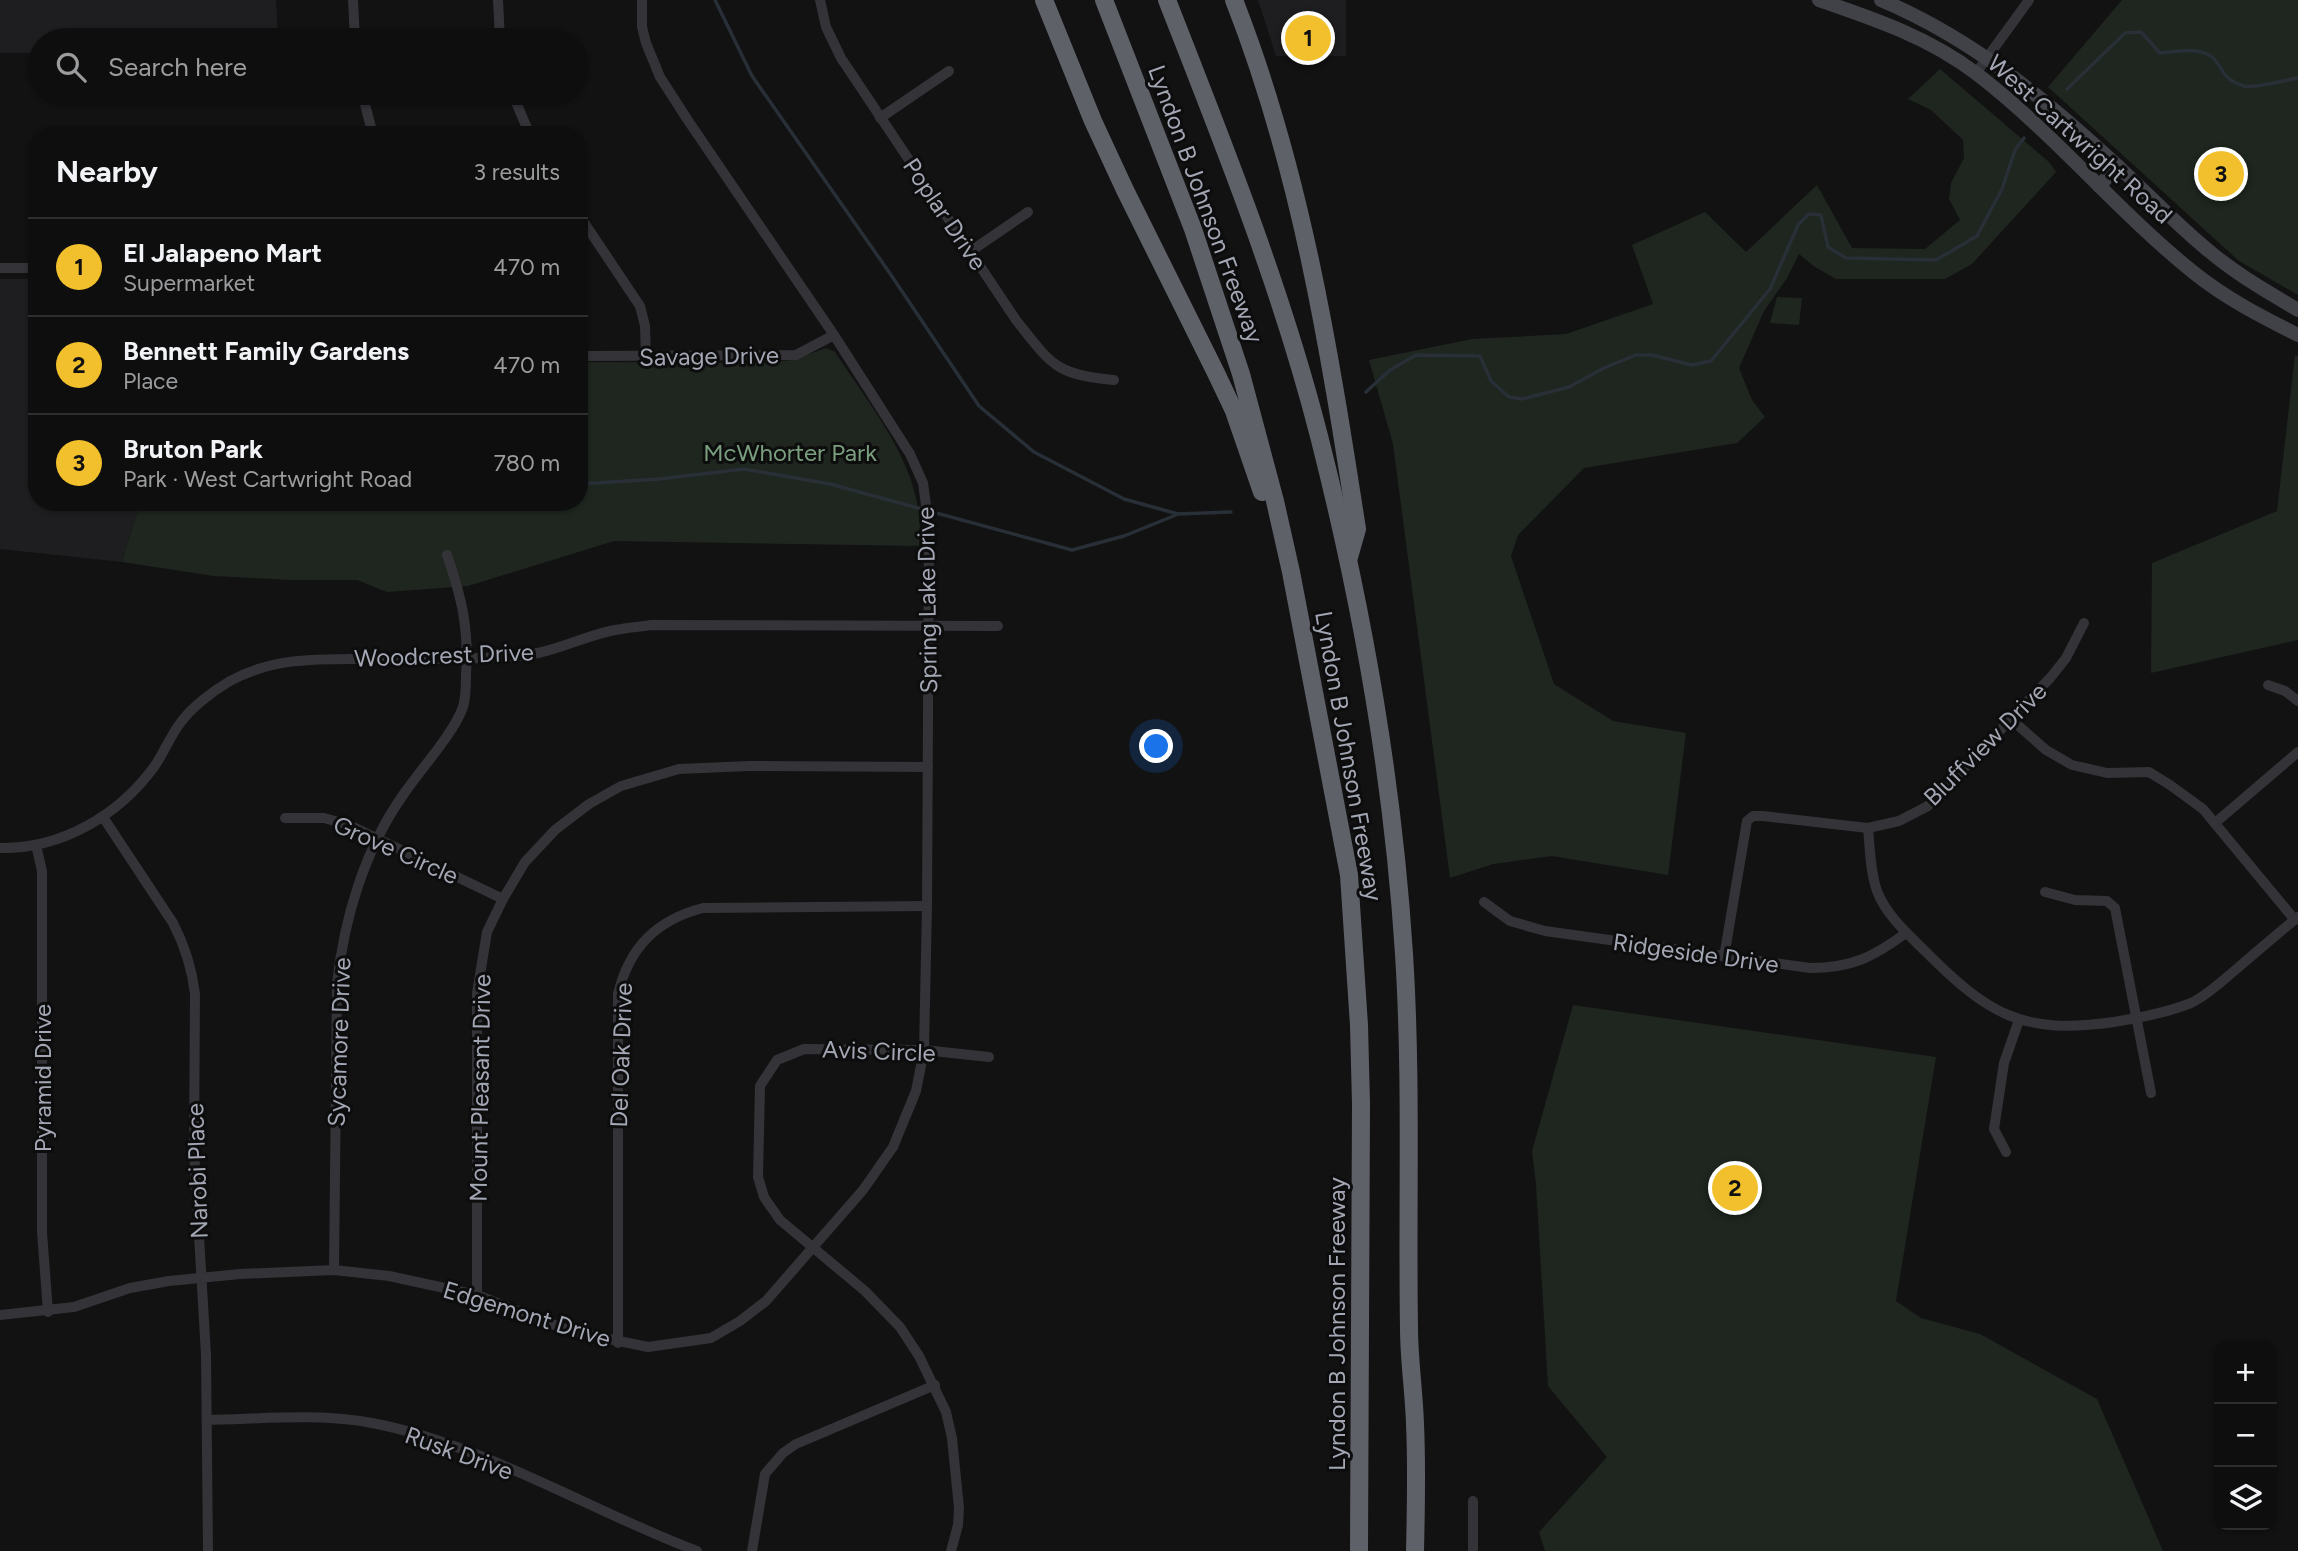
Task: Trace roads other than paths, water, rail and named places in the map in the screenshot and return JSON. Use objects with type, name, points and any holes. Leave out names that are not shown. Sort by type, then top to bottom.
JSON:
[{"type":"highway","points":[[1044,0],[1093,121],[1234,411],[1266,505],[1312,682]]},
{"type":"highway","name":"Lyndon B Johnson Freeway","points":[[1104,0],[1193,229],[1241,374],[1275,501],[1349,875],[1359,1025],[1361,1117],[1359,1551]]},
{"type":"highway","name":"Lyndon B Johnson Freeway","points":[[1167,0],[1231,165],[1277,297],[1319,435],[1348,560],[1378,722],[1390,799],[1404,951],[1410,1103],[1409,1331],[1415,1424],[1417,1551]]},
{"type":"highway","points":[[1239,5],[1284,147],[1321,314],[1357,529],[1348,560]]},
{"type":"main road","name":"West Cartwright Road","points":[[1819,0],[1878,20],[1922,39],[1976,73],[2026,116],[2195,274],[2244,307],[2298,335]]},
{"type":"main road","name":"West Cartwright Road","points":[[1881,0],[1930,22],[1987,56],[2042,99],[2209,251],[2292,306]]},
{"type":"main road","points":[[2099,186],[2118,166]]},
{"type":"main road","points":[[2273,323],[2292,306]]},
{"type":"street","points":[[353,0],[354,28]]},
{"type":"street","points":[[498,0],[499,28]]},
{"type":"street","name":"Spring Lake Drive","points":[[642,0],[642,27],[660,76],[834,335],[910,454],[926,494],[929,527],[929,767],[924,1050],[916,1091],[893,1147],[863,1190],[814,1248]]},
{"type":"street","name":"Poplar Drive","points":[[820,0],[826,27],[841,58],[1016,320],[1048,360],[1072,375],[1114,380]]},
{"type":"street","points":[[1976,73],[2029,0]]},
{"type":"street","points":[[880,118],[948,71]]},
{"type":"street","points":[[365,105],[371,126]]},
{"type":"street","points":[[517,105],[526,126]]},
{"type":"street","points":[[971,251],[1028,212]]},
{"type":"street","points":[[588,228],[640,306],[645,326],[646,356]]},
{"type":"street","points":[[0,268],[28,268]]},
{"type":"street","name":"Savage Drive","points":[[588,356],[796,355],[834,335]]},
{"type":"street","name":"Sycamore Drive","points":[[334,1270],[337,984],[341,953],[355,900],[377,837],[463,707],[467,659],[466,620],[447,555]]},
{"type":"street","name":"Bluffview Drive","points":[[1724,957],[1747,821],[1753,816],[1763,816],[1868,828],[1899,821],[1928,806],[2012,720],[2066,658],[2084,623]]},
{"type":"street","name":"Woodcrest Drive","points":[[0,848],[36,845],[75,834],[103,817],[141,783],[182,720],[229,682],[271,664],[310,659],[467,659],[521,656],[611,631],[652,625],[998,626]]},
{"type":"street","points":[[2269,685],[2285,691],[2298,701]]},
{"type":"street","points":[[1868,828],[1877,891],[1890,914],[1906,933],[1979,1001],[2019,1020],[2046,1026],[2076,1027],[2137,1018],[2193,1002],[2296,918],[2203,809],[2149,772],[2107,773],[2072,765],[2046,750],[2012,720]]},
{"type":"street","points":[[2215,823],[2298,752]]},
{"type":"street","name":"Mount Pleasant Drive","points":[[477,1295],[477,993],[487,932],[524,863],[555,830],[589,804],[621,786],[680,769],[749,766],[929,767]]},
{"type":"street","name":"Narobi Place","points":[[103,817],[173,923],[182,941],[195,994],[194,1150],[207,1420],[208,1551]]},
{"type":"street","name":"Grove Circle","points":[[285,818],[324,818],[377,837],[503,899]]},
{"type":"street","name":"Pyramid Drive","points":[[36,845],[41,871],[42,1232],[48,1312]]},
{"type":"street","points":[[2045,892],[2076,900],[2107,901],[2115,908],[2151,1093]]},
{"type":"street","name":"Ridgeside Drive","points":[[1483,902],[1510,921],[1545,931],[1810,968],[1832,968],[1860,962],[1880,952],[1906,933]]},
{"type":"street","name":"Del Oak Drive","points":[[618,1342],[618,994],[623,972],[642,942],[680,914],[703,908],[928,906]]},
{"type":"street","points":[[2006,1152],[1994,1129],[2004,1063],[2019,1020]]},
{"type":"street","name":"Avis Circle","points":[[950,1551],[958,1525],[959,1508],[952,1438],[946,1412],[935,1385],[900,1327],[865,1291],[780,1220],[764,1197],[758,1177],[760,1086],[777,1060],[804,1049],[924,1050],[989,1056]]},
{"type":"street","name":"Edgemont Drive","points":[[0,1315],[48,1312],[74,1307],[130,1288],[169,1281],[334,1270],[389,1276],[477,1295],[570,1331],[648,1348],[711,1338],[740,1321],[766,1301],[814,1248]]},
{"type":"street","points":[[752,1551],[765,1474],[783,1453],[796,1444],[935,1385]]},
{"type":"street","name":"Rusk Drive","points":[[207,1420],[320,1419],[371,1423],[449,1445],[489,1460],[653,1535],[697,1551]]},
{"type":"street","points":[[1473,1500],[1473,1551]]},
{"type":"waterway","points":[[715,0],[752,76],[979,406],[1034,452],[1124,499],[1178,514],[1231,512]]},
{"type":"waterway","points":[[2067,89],[2125,33],[2141,32],[2160,53],[2187,51],[2208,54],[2227,77],[2244,86],[2298,78]]},
{"type":"waterway","points":[[1366,392],[1390,370],[1416,355],[1480,356],[1491,381],[1509,397],[1522,399],[1569,387],[1606,367],[1636,355],[1652,355],[1692,365],[1711,361],[1770,289],[1798,225],[1809,214],[1821,215],[1828,247],[1846,258],[1936,260],[1977,236],[2002,189],[2015,150],[2024,138]]},
{"type":"waterway","points":[[588,483],[659,479],[744,469],[830,484],[1072,550],[1124,536],[1176,515]]},
{"type":"place","name":"El Jalapeno Mart","points":[[1308,38]]},
{"type":"place","name":"Bruton Park","points":[[2221,174]]},
{"type":"place","name":"Bennett Family Gardens","points":[[1735,1188]]},
{"type":"park label","name":"McWhorter Park","points":[[790,452]]}]
